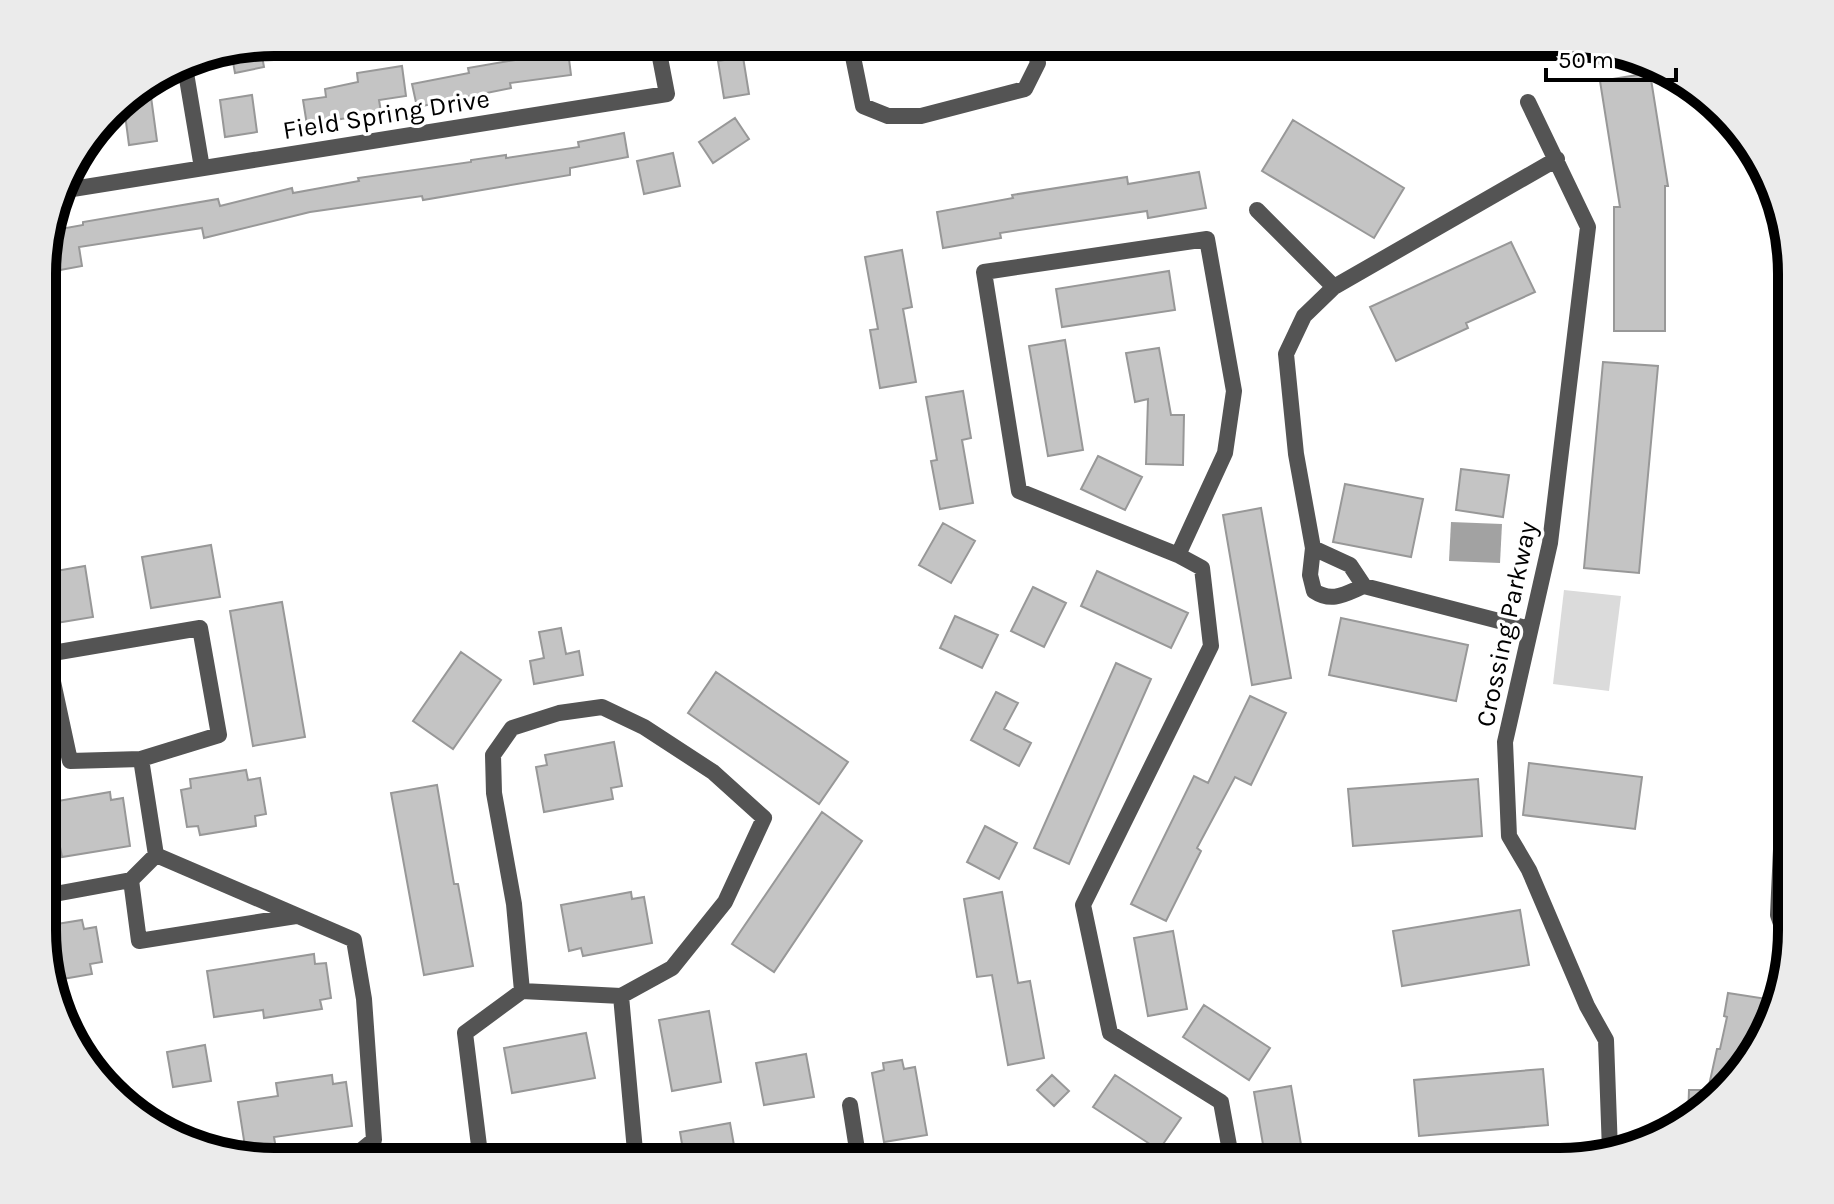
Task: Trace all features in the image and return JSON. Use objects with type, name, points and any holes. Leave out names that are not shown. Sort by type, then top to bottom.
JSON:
[{"type":"street","name":"Field Spring Drive","points":[[74,189],[667,94],[660,56]]},
{"type":"street","points":[[853,56],[863,106],[888,116],[921,116],[1025,89],[1038,63],[1036,56]]},
{"type":"street","points":[[186,75],[202,168]]},
{"type":"street","name":"Crossing Parkway","points":[[1528,102],[1588,227],[1550,543],[1505,742],[1509,836],[1529,870],[1587,1006],[1606,1040],[1610,1142]]},
{"type":"street","points":[[1530,629],[1364,586],[1336,598],[1323,597],[1314,591],[1310,575],[1313,548],[1296,454],[1286,354],[1304,316],[1334,287],[1557,159]]},
{"type":"street","points":[[1257,210],[1334,287]]},
{"type":"street","points":[[1178,555],[1225,453],[1234,391],[1207,239],[984,272],[1019,491],[1178,555],[1202,568],[1211,646],[1083,905],[1110,1033],[1221,1102],[1229,1148]]},
{"type":"street","points":[[1313,548],[1350,565],[1364,586]]},
{"type":"street","points":[[56,652],[200,628],[219,735],[141,759],[70,761],[56,696]]},
{"type":"street","points":[[479,1148],[465,1033],[522,991],[621,996],[672,968],[725,902],[764,818],[713,772],[644,727],[602,707],[559,713],[512,728],[493,755],[494,793],[514,904],[522,991]]},
{"type":"street","points":[[141,759],[156,855]]},
{"type":"street","points":[[56,894],[131,880],[156,855]]},
{"type":"street","points":[[156,855],[354,940],[364,999],[374,1140],[364,1148]]},
{"type":"street","points":[[131,880],[139,941],[298,916]]},
{"type":"street","points":[[621,996],[635,1148]]},
{"type":"street","points":[[850,1105],[857,1148]]},
{"type":"shaded area","points":[[1451,522],[1502,524],[1500,563],[1449,561]]},
{"type":"shaded area","points":[[1564,590],[1621,596],[1609,691],[1553,684]]},
{"type":"building","points":[[539,56],[569,56],[571,75],[510,83],[511,88],[417,107],[412,84],[469,73],[468,68]]},
{"type":"building","points":[[262,57],[264,67],[235,73],[233,60]]},
{"type":"building","points":[[743,57],[749,94],[724,98],[718,61]]},
{"type":"building","points":[[402,66],[406,96],[379,100],[381,112],[307,125],[303,100],[326,97],[325,89],[358,82],[357,73]]},
{"type":"building","points":[[1644,74],[1651,77],[1668,186],[1665,186],[1665,331],[1614,331],[1614,207],[1620,207],[1600,81]]},
{"type":"building","points":[[151,95],[157,141],[129,145],[125,115]]},
{"type":"building","points":[[252,95],[257,132],[225,137],[220,100]]},
{"type":"building","points":[[735,118],[749,139],[713,163],[699,142]]},
{"type":"building","points":[[1293,120],[1404,188],[1374,238],[1262,171]]},
{"type":"building","points":[[624,133],[628,157],[570,168],[570,175],[423,200],[422,196],[310,212],[204,238],[202,228],[79,247],[82,266],[56,271],[61,229],[83,225],[83,222],[218,199],[220,206],[292,188],[293,193],[359,181],[358,178],[579,147],[578,142]]},
{"type":"building","points":[[673,153],[680,186],[644,194],[637,161]]},
{"type":"building","points":[[1199,172],[1206,208],[1148,218],[1147,211],[1000,233],[1001,238],[943,248],[937,212],[1013,198],[1012,195],[1127,177],[1128,184]]},
{"type":"building","points":[[1511,242],[1535,292],[1466,323],[1468,328],[1396,361],[1370,307]]},
{"type":"building","points":[[902,250],[912,307],[903,309],[916,382],[880,388],[870,330],[878,329],[865,257]]},
{"type":"building","points":[[1169,271],[1175,310],[1062,327],[1056,289]]},
{"type":"building","points":[[1065,340],[1083,450],[1048,456],[1029,346]]},
{"type":"building","points":[[1159,348],[1171,415],[1184,415],[1183,465],[1146,464],[1148,399],[1135,402],[1126,353]]},
{"type":"building","points":[[1603,362],[1658,366],[1639,573],[1584,568]]},
{"type":"building","points":[[963,391],[971,438],[962,440],[973,503],[940,509],[931,461],[937,460],[926,397]]},
{"type":"building","points":[[1098,456],[1142,477],[1125,510],[1081,489]]},
{"type":"building","points":[[1461,469],[1509,475],[1503,517],[1456,510]]},
{"type":"building","points":[[1345,484],[1423,499],[1411,557],[1333,542]]},
{"type":"building","points":[[1261,508],[1291,678],[1252,685],[1223,515]]},
{"type":"building","points":[[943,523],[975,541],[951,583],[919,565]]},
{"type":"building","points":[[211,545],[220,597],[151,608],[142,557]]},
{"type":"building","points":[[85,566],[93,617],[56,623],[56,571]]},
{"type":"building","points":[[1097,571],[1188,613],[1171,648],[1081,606]]},
{"type":"building","points":[[1033,587],[1066,603],[1044,647],[1011,631]]},
{"type":"building","points":[[282,602],[305,737],[253,746],[230,611]]},
{"type":"building","points":[[955,616],[998,635],[982,668],[940,648]]},
{"type":"building","points":[[1341,618],[1468,645],[1456,701],[1329,675]]},
{"type":"building","points":[[561,628],[566,654],[579,651],[583,675],[534,684],[530,661],[544,658],[539,632]]},
{"type":"building","points":[[461,652],[501,680],[453,749],[413,721]]},
{"type":"building","points":[[1116,663],[1151,679],[1069,864],[1034,848]]},
{"type":"building","points":[[716,672],[848,762],[819,804],[688,713]]},
{"type":"building","points":[[996,692],[1018,703],[1004,729],[1031,743],[1019,766],[971,740]]},
{"type":"building","points":[[1250,696],[1286,713],[1251,785],[1235,777],[1197,848],[1201,851],[1166,921],[1131,904],[1194,776],[1208,783]]},
{"type":"building","points":[[614,742],[622,786],[611,788],[613,799],[544,812],[536,767],[547,765],[545,755]]},
{"type":"building","points":[[1529,763],[1642,777],[1635,829],[1523,815]]},
{"type":"building","points":[[246,770],[248,780],[260,778],[266,814],[255,816],[256,826],[200,835],[198,826],[187,827],[181,790],[191,788],[190,779]]},
{"type":"building","points":[[1478,779],[1482,836],[1353,846],[1348,789]]},
{"type":"building","points":[[437,785],[454,884],[458,884],[473,966],[424,975],[391,793]]},
{"type":"building","points":[[110,792],[111,800],[123,798],[130,846],[62,857],[60,847],[56,848],[56,801]]},
{"type":"building","points":[[822,812],[862,841],[774,972],[732,944]]},
{"type":"building","points":[[985,826],[1017,843],[999,879],[967,862]]},
{"type":"building","points":[[631,892],[632,899],[644,897],[652,943],[583,956],[581,948],[569,951],[561,905]]},
{"type":"building","points":[[1002,892],[1018,983],[1030,981],[1044,1058],[1008,1065],[992,975],[977,977],[964,899]]},
{"type":"building","points":[[1520,910],[1529,965],[1402,986],[1393,931]]},
{"type":"building","points":[[82,920],[84,929],[96,927],[102,962],[90,964],[92,974],[62,979],[56,924]]},
{"type":"building","points":[[1173,931],[1187,1009],[1148,1016],[1134,938]]},
{"type":"building","points":[[314,954],[315,964],[326,963],[331,998],[320,1000],[322,1009],[264,1018],[263,1010],[214,1017],[207,971]]},
{"type":"building","points":[[1728,993],[1766,999],[1741,1051],[1708,1090],[1727,1017],[1724,1016]]},
{"type":"building","points":[[1204,1005],[1270,1048],[1249,1080],[1183,1037]]},
{"type":"building","points":[[709,1011],[721,1082],[672,1091],[659,1020]]},
{"type":"building","points":[[586,1033],[595,1078],[512,1093],[504,1048]]},
{"type":"building","points":[[205,1045],[211,1081],[173,1087],[167,1052]]},
{"type":"building","points":[[806,1054],[814,1097],[764,1105],[756,1063]]},
{"type":"building","points":[[902,1060],[904,1069],[915,1067],[927,1135],[884,1142],[872,1073],[884,1070],[883,1063]]},
{"type":"building","points":[[1543,1069],[1548,1125],[1419,1136],[1414,1080]]},
{"type":"building","points":[[332,1075],[333,1084],[346,1082],[352,1126],[274,1137],[276,1148],[245,1146],[238,1102],[278,1096],[276,1083]]},
{"type":"building","points":[[1052,1075],[1069,1091],[1054,1106],[1037,1090]]},
{"type":"building","points":[[1115,1075],[1181,1118],[1160,1148],[1156,1148],[1093,1107]]},
{"type":"building","points":[[1291,1086],[1302,1148],[1264,1148],[1254,1092]]},
{"type":"building","points":[[1689,1090],[1708,1090],[1688,1105]]},
{"type":"building","points":[[730,1123],[734,1148],[683,1148],[680,1132]]}]
